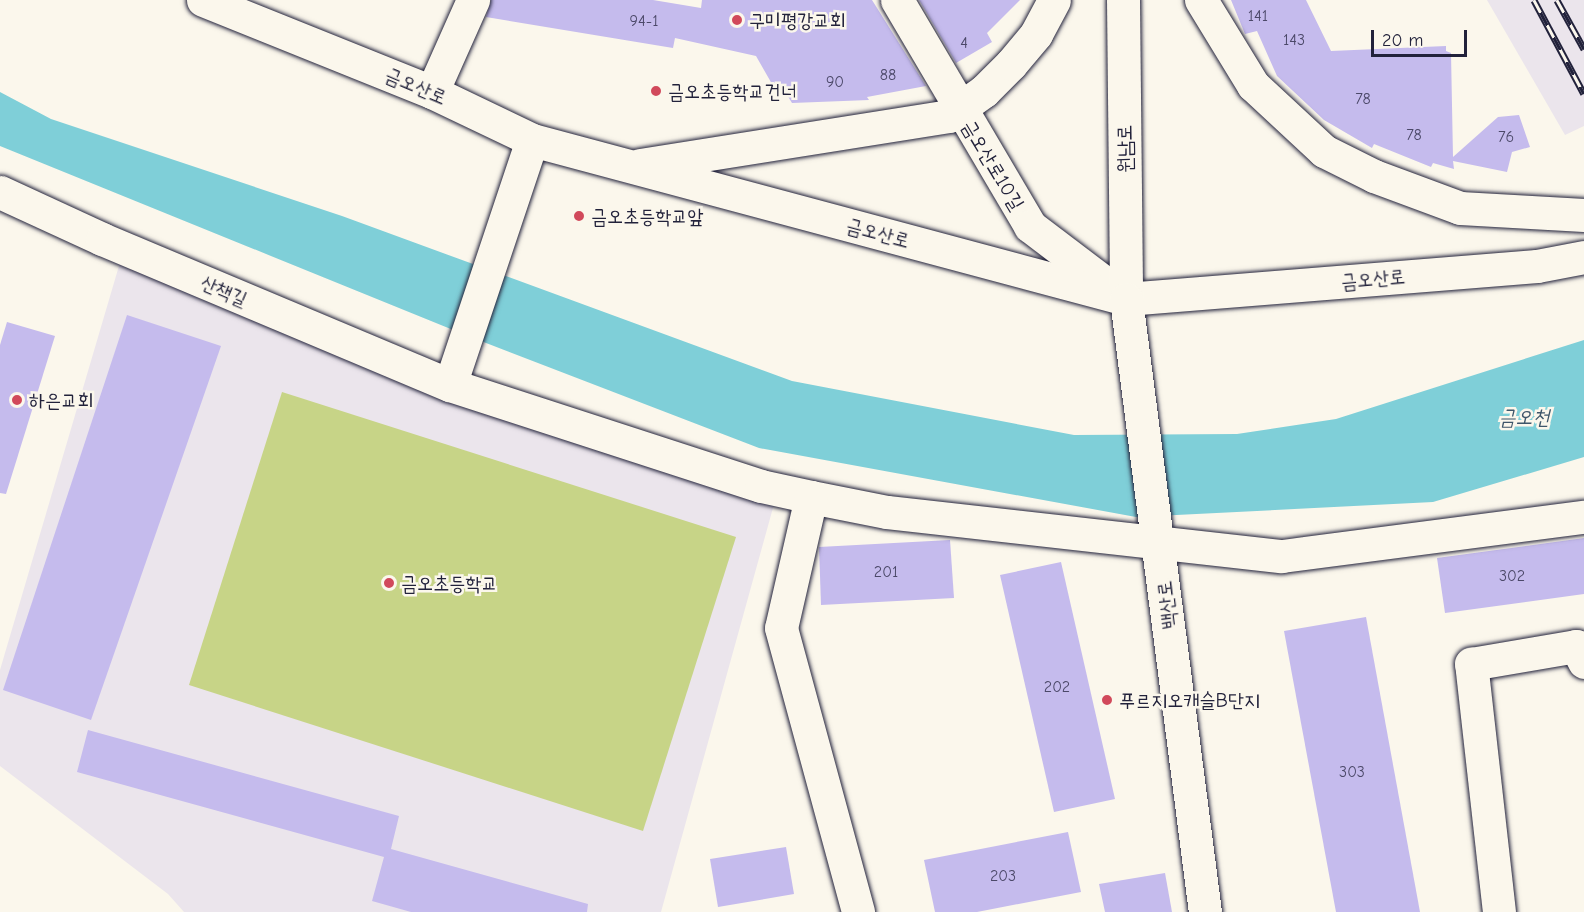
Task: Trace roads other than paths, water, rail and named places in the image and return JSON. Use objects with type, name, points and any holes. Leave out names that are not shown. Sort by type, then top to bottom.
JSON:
[{"type":"street","name":"금오산로","points":[[203,0],[432,92],[532,140],[1126,299],[1537,266],[1584,256]]},
{"type":"street","points":[[432,92],[473,0]]},
{"type":"street","name":"금오산로10길","points":[[897,0],[959,109],[1030,226],[1126,299]]},
{"type":"street","points":[[626,167],[949,116],[984,92],[1011,64],[1036,34],[1054,0]]},
{"type":"street","name":"원남로","points":[[1123,0],[1126,299]]},
{"type":"street","points":[[1201,0],[1253,84],[1324,151],[1374,176],[1460,208],[1584,215]]},
{"type":"street","points":[[450,385],[532,140]]},
{"type":"street","name":"산책길","points":[[0,192],[102,239],[450,385],[761,486],[810,497],[887,512],[1160,545],[1282,556],[1584,517]]},
{"type":"street","name":"백산로","points":[[1126,299],[1208,905]]},
{"type":"street","points":[[810,497],[780,628],[858,912]]},
{"type":"street","points":[[1499,912],[1471,664],[1575,646],[1584,662]]},
{"type":"water","name":"금오천","points":[[0,92],[51,119],[342,216],[792,381],[1074,435],[1237,434],[1336,419],[1584,340],[1584,457],[1433,502],[1136,517],[759,448],[468,336],[0,146]]},
{"type":"railway","points":[[1534,0],[1584,94]]},
{"type":"railway","points":[[1557,0],[1584,49]]},
{"type":"place","name":"구미평강교회","points":[[737,20]]},
{"type":"place","name":"금오초등학교건너","points":[[656,91]]},
{"type":"place","name":"금오초등학교앞","points":[[579,216]]},
{"type":"place","name":"하은교회","points":[[17,400]]},
{"type":"place","name":"금오초등학교","points":[[389,583]]},
{"type":"place","name":"푸르지오캐슬B단지","points":[[1107,700]]}]
